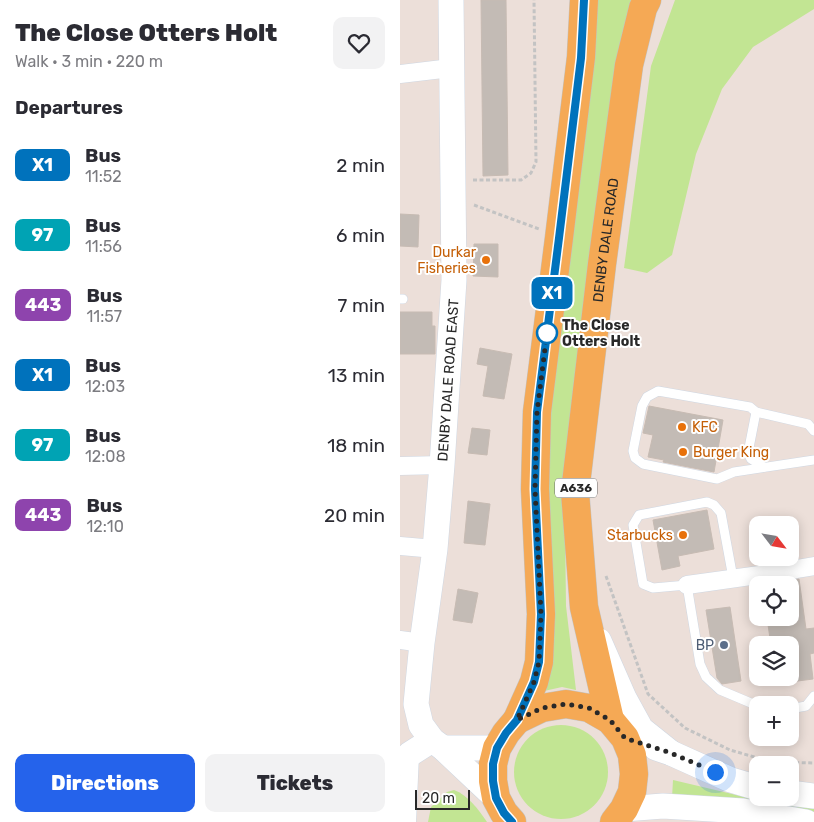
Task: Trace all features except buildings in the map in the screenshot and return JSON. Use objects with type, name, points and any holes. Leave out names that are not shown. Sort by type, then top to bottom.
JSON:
[{"type":"main road","name":"A636","points":[[517,720],[534,682],[539,662],[541,614],[535,489],[537,412],[581,58],[584,0]]},
{"type":"main road","name":"DENBY DALE ROAD","points":[[619,816],[632,792],[634,774],[632,755],[617,729],[584,607],[575,492],[602,264],[629,65],[643,8],[647,0]]},
{"type":"main road","points":[[512,822],[504,813],[496,798],[493,764],[497,748],[517,720],[542,708],[566,704],[589,708],[617,729]]},
{"type":"street","name":"DENBY DALE ROAD EAST","points":[[450,0],[454,280],[435,549],[411,642],[416,704],[421,725],[438,744],[496,798]]},
{"type":"street","points":[[400,74],[451,68]]},
{"type":"street","points":[[400,466],[442,466]]},
{"type":"street","points":[[400,546],[435,549]]},
{"type":"street","points":[[687,585],[814,566]]},
{"type":"street","points":[[584,607],[624,698],[641,729],[671,753]]},
{"type":"street","points":[[617,729],[731,780],[749,785]]},
{"type":"street","points":[[407,822],[405,758],[438,744],[497,748]]},
{"type":"street","points":[[799,794],[814,796]]},
{"type":"street","points":[[619,816],[663,806],[743,811],[806,822]]},
{"type":"lane","points":[[814,431],[808,424],[756,412],[750,407],[658,391],[647,397],[642,406],[633,451],[635,458],[643,464],[717,478],[734,472],[814,460]]},
{"type":"lane","points":[[756,412],[748,453],[751,459],[764,467]]},
{"type":"lane","points":[[733,578],[721,513],[714,505],[706,502],[639,515],[633,525],[644,584],[653,588],[687,585],[700,664],[706,677],[720,690],[749,702]]},
{"type":"lane","points":[[799,707],[806,706],[814,696]]},
{"type":"path","points":[[453,189],[521,180],[531,173],[536,162],[534,0]]},
{"type":"path","points":[[453,189],[547,232]]},
{"type":"path","points":[[605,569],[606,578],[648,694],[685,728],[730,750],[772,762],[814,763]]},
{"type":"green space","points":[[597,0],[636,0],[565,526],[566,606],[576,690],[562,687],[544,691],[547,459],[550,411]]},
{"type":"green space","points":[[675,0],[814,0],[814,9],[753,47],[722,89],[696,154],[672,255],[647,273],[624,268],[651,66]]},
{"type":"green space","points":[[561,725],[579,729],[594,739],[604,754],[608,772],[604,790],[594,805],[579,815],[561,819],[543,815],[528,805],[518,790],[514,772],[518,754],[528,739],[543,729]]},
{"type":"green space","points":[[673,780],[749,798],[749,806],[799,806],[799,801],[814,801],[814,814],[672,798]]},
{"type":"green space","points":[[454,790],[468,799],[487,822],[428,822],[431,807],[447,792]]},
{"type":"bus line","name":"X1","points":[[512,822],[504,813],[496,798],[493,764],[497,748],[517,720],[534,682],[539,662],[541,614],[535,489],[537,412],[581,58],[584,0]]},
{"type":"place","name":"Durkar Fisheries","points":[[486,260]]},
{"type":"place","name":"The Close Otters Holt","points":[[547,333]]},
{"type":"place","name":"KFC","points":[[682,427]]},
{"type":"place","name":"Burger King","points":[[683,452]]},
{"type":"place","name":"Starbucks","points":[[683,535]]},
{"type":"place","name":"BP","points":[[724,645]]},
{"type":"route","points":[[547,333],[537,412],[535,489],[541,614],[539,662],[534,682],[517,720],[542,708],[566,704],[589,708],[610,720],[625,738],[671,753],[715,772]]}]
